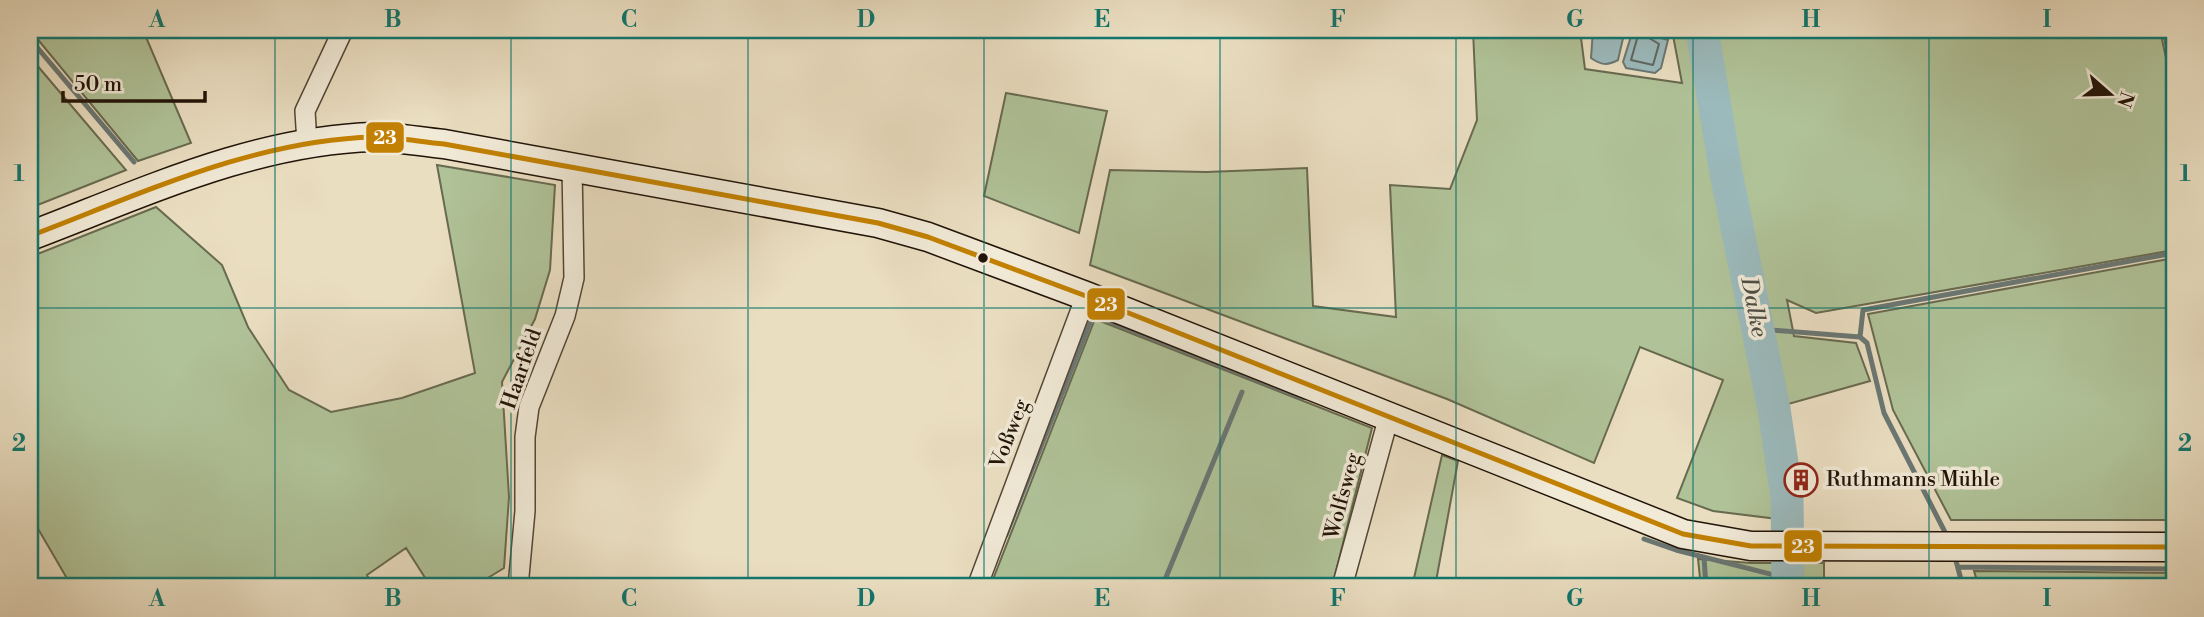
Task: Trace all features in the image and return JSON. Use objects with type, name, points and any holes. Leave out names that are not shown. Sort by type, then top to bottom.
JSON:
[{"type":"street","points":[[307,143],[305,111],[343,30]]},
{"type":"street","points":[[30,236],[231,162],[307,143],[376,137],[443,144],[878,223],[928,237],[1086,296],[1683,534],[1751,546],[2174,547]]},
{"type":"street","name":"Haarfeld","points":[[518,587],[529,407],[565,316],[574,278],[572,166]]},
{"type":"street","name":"Voßweg","points":[[976,587],[1086,296]]},
{"type":"street","name":"Wolfsweg","points":[[1342,587],[1389,416]]},
{"type":"green space","points":[[30,30],[143,30],[191,143],[138,161]]},
{"type":"green space","points":[[1473,30],[1580,30],[1585,69],[1682,83],[1672,30],[2160,30],[2174,95],[2174,250],[1816,313],[1787,300],[1794,336],[1856,343],[1870,381],[1788,404],[1775,447],[1778,519],[1713,511],[1677,498],[1723,380],[1640,347],[1594,463],[1447,399],[1090,265],[1110,170],[1206,172],[1307,168],[1313,306],[1396,317],[1390,185],[1450,189],[1477,120]]},
{"type":"green space","points":[[30,57],[126,170],[30,208]]},
{"type":"green space","points":[[1006,93],[1107,111],[1079,233],[984,196]]},
{"type":"green space","points":[[437,165],[555,185],[550,270],[535,319],[502,382],[509,497],[504,568],[473,587],[431,587],[406,548],[367,575],[373,587],[72,587],[30,515],[30,257],[156,207],[222,265],[248,327],[289,390],[331,412],[402,398],[475,373]]},
{"type":"green space","points":[[2174,258],[2174,520],[1951,520],[1893,410],[1868,314]]},
{"type":"green space","points":[[1095,319],[1372,428],[1332,587],[990,587]]},
{"type":"green space","points":[[1442,455],[1458,461],[1435,587],[1412,587]]},
{"type":"green space","points":[[1698,559],[1751,563],[1824,563],[1824,579],[1815,587],[1701,587]]},
{"type":"green space","points":[[1974,571],[2174,573],[2174,587],[1979,587]]},
{"type":"water","points":[[1593,30],[1622,30],[1624,34],[1618,60],[1604,64],[1591,58]]},
{"type":"water","points":[[1633,30],[1668,40],[1661,68],[1655,73],[1626,68],[1623,62]]},
{"type":"waterway","name":"Dalke","points":[[1702,30],[1726,173],[1774,409],[1787,497],[1788,587]]},
{"type":"waterway","points":[[2164,30],[2174,81]]},
{"type":"waterway","points":[[30,39],[134,162]]},
{"type":"waterway","points":[[1860,337],[1863,310],[2174,253]]},
{"type":"waterway","points":[[1006,535],[1093,315],[1303,398]]},
{"type":"waterway","points":[[1759,329],[1860,337],[1867,343],[1884,413],[1948,538]]},
{"type":"waterway","points":[[1162,587],[1242,392]]},
{"type":"waterway","points":[[1644,539],[1676,550],[1790,579]]},
{"type":"waterway","points":[[1704,557],[1706,587]]},
{"type":"waterway","points":[[1955,557],[1963,587]]},
{"type":"waterway","points":[[1958,567],[2174,569]]},
{"type":"transit line","name":"23","points":[[30,236],[199,172],[285,148],[329,140],[374,137],[444,144],[878,223],[928,237],[1086,296],[1683,534],[1751,546],[2174,547]]},
{"type":"place","name":"Ruthmanns Mühle","points":[[1801,480]]}]
